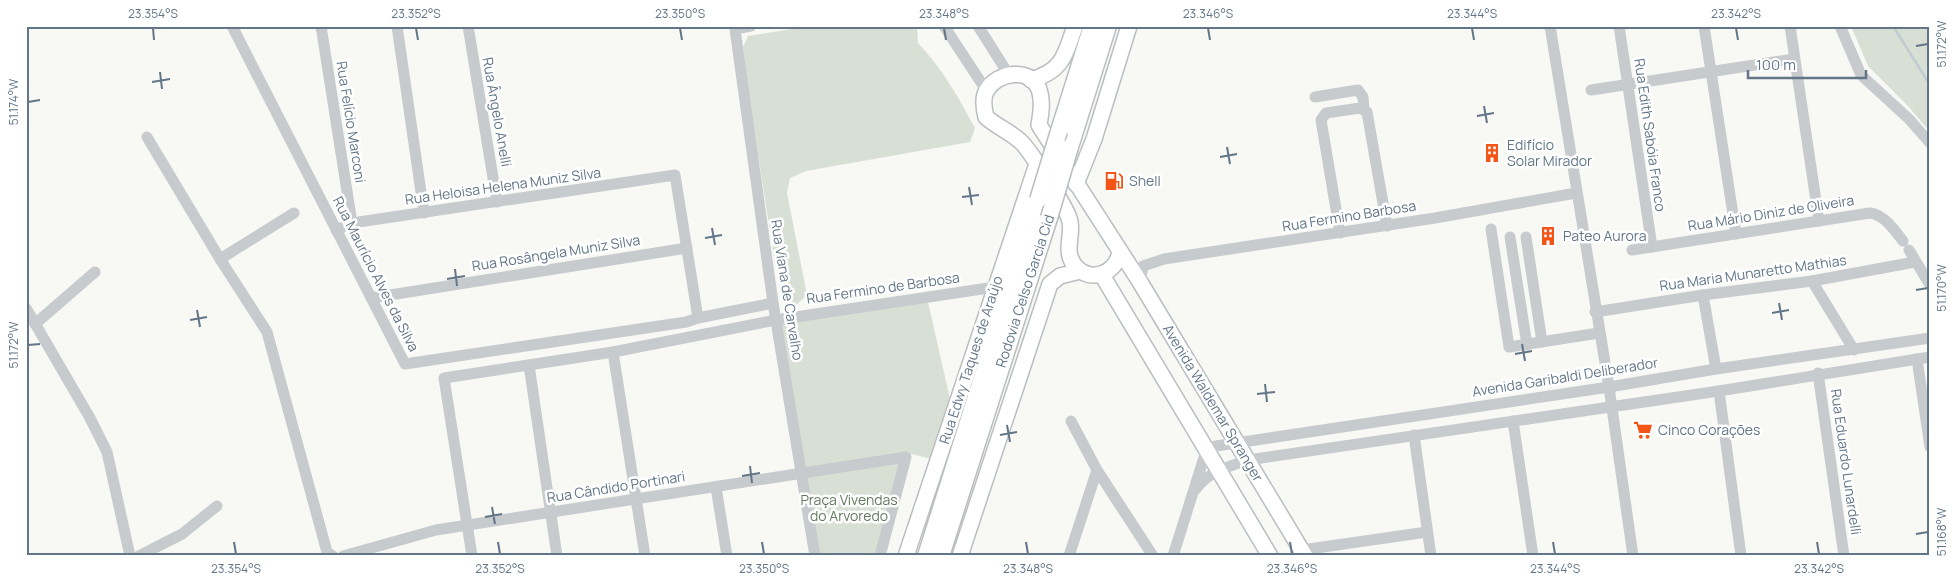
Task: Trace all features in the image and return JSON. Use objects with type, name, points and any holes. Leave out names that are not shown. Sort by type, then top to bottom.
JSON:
[{"type":"highway","name":"Rodovia Celso Garcia Cid","points":[[926,556],[1092,26]]},
{"type":"highway","name":"Rodovia Celso Garcia Cid","points":[[941,556],[1108,26]]},
{"type":"main road","points":[[1075,26],[1062,61],[1056,69],[1032,80],[1021,75],[1009,75],[1000,78],[986,90],[984,107],[986,117],[996,127],[1006,131],[1022,142],[1070,218],[1069,254],[1073,264],[1080,271],[1102,275],[1110,271],[1117,262],[1120,252]]},
{"type":"main road","points":[[1076,184],[1094,139],[1129,26]]},
{"type":"main road","name":"Avenida Waldemar Spranger","points":[[1032,80],[1039,88],[1042,104],[1039,125],[1076,184],[1105,224],[1120,252],[1140,282],[1303,553]]},
{"type":"main road","name":"Rua Edwy Taques de Araújo","points":[[906,556],[1037,164]]},
{"type":"main road","points":[[960,556],[1050,284],[1060,276],[1080,271]]},
{"type":"main road","points":[[1102,275],[1270,556]]},
{"type":"street","name":"Rua Maurício Alves da Silva","points":[[232,26],[405,364],[686,322],[773,303]]},
{"type":"street","name":"Rua Felício Marconi","points":[[321,26],[352,223]]},
{"type":"street","points":[[397,26],[424,213]]},
{"type":"street","name":"Rua Ângelo Anelli","points":[[468,26],[497,202]]},
{"type":"street","name":"Rua Viana de Carvalho","points":[[751,26],[735,29],[773,303],[814,556]]},
{"type":"street","points":[[944,26],[986,90]]},
{"type":"street","points":[[978,26],[1009,75]]},
{"type":"street","points":[[1550,26],[1633,556]]},
{"type":"street","name":"Rua Edith Sabóia Franco","points":[[1619,26],[1652,247]]},
{"type":"street","points":[[1704,26],[1736,234]]},
{"type":"street","points":[[1790,26],[1819,221]]},
{"type":"street","points":[[1840,26],[1861,74],[1909,119],[1930,143]]},
{"type":"street","points":[[1591,90],[1794,59]]},
{"type":"street","points":[[1314,97],[1358,90],[1363,97],[1387,226]]},
{"type":"street","points":[[1340,233],[1321,120],[1326,114],[1360,108],[1364,109]]},
{"type":"street","points":[[147,137],[220,259],[267,332],[327,552],[333,556]]},
{"type":"street","name":"Rua Heloisa Helena Muniz Silva","points":[[336,230],[352,223],[675,175],[686,248]]},
{"type":"street","name":"Rua Fermino Barbosa","points":[[1140,282],[1143,266],[1149,263],[1387,226],[1576,192]]},
{"type":"street","points":[[330,216],[350,209]]},
{"type":"street","points":[[220,259],[294,213]]},
{"type":"street","name":"Rua Mário Diniz de Oliveira","points":[[1632,250],[1876,214],[1884,219],[1906,245],[1929,284]]},
{"type":"street","points":[[1491,229],[1509,347],[1599,333]]},
{"type":"street","points":[[1510,237],[1527,345]]},
{"type":"street","points":[[1526,237],[1542,342]]},
{"type":"street","points":[[686,248],[698,318]]},
{"type":"street","name":"Rua Rosângela Muniz Silva","points":[[371,298],[686,248]]},
{"type":"street","name":"Rua Maria Munaretto Mathias","points":[[1595,312],[1703,295],[1812,281],[1915,262]]},
{"type":"street","points":[[35,324],[95,272]]},
{"type":"street","points":[[1812,281],[1854,350]]},
{"type":"street","name":"Rua Fermino de Barbosa","points":[[467,525],[444,378],[613,352],[776,320],[995,287]]},
{"type":"street","points":[[1703,295],[1716,369]]},
{"type":"street","points":[[26,308],[90,418],[107,452],[130,556]]},
{"type":"street","name":"Avenida Garibaldi Deliberador","points":[[1206,451],[1216,446],[1235,442],[1930,338]]},
{"type":"street","points":[[613,352],[645,556]]},
{"type":"street","points":[[1192,494],[1203,480],[1218,471],[1248,460],[1930,357]]},
{"type":"street","points":[[1917,359],[1930,447]]},
{"type":"street","points":[[529,365],[557,556]]},
{"type":"street","name":"Rua Eduardo Lunardelli","points":[[1818,373],[1844,556]]},
{"type":"street","points":[[1719,390],[1741,556]]},
{"type":"street","points":[[1071,420],[1097,470],[1154,556]]},
{"type":"street","points":[[1513,421],[1533,556]]},
{"type":"street","points":[[1414,434],[1431,556]]},
{"type":"street","points":[[1173,556],[1206,451]]},
{"type":"street","name":"Rua Cândido Portinari","points":[[342,556],[436,530],[906,457],[880,556]]},
{"type":"street","points":[[1070,556],[1097,470]]},
{"type":"street","points":[[716,487],[727,556]]},
{"type":"street","points":[[139,556],[182,534],[217,506]]},
{"type":"street","points":[[467,525],[472,556]]},
{"type":"street","points":[[1303,553],[1427,532]]},
{"type":"green space","points":[[810,26],[917,26],[918,43],[943,73],[975,128],[970,142],[806,171],[790,178],[787,193],[807,295],[795,306],[786,305],[775,263],[743,47],[748,36]]},
{"type":"green space","points":[[1851,26],[1930,26],[1930,132],[1908,106],[1868,66]]},
{"type":"green space","points":[[928,302],[950,399],[931,459],[908,453],[803,468],[781,323]]},
{"type":"green space","name":"Praça Vivendas do Arvoredo","points":[[901,462],[875,556],[819,556],[804,477]]},
{"type":"waterway","points":[[1893,26],[1930,85]]},
{"type":"place","name":"Edifício Solar Mirador","points":[[1492,153]]},
{"type":"place","name":"Shell","points":[[1114,181]]},
{"type":"place","name":"Pateo Aurora","points":[[1548,236]]},
{"type":"place","name":"Cinco Corações","points":[[1643,430]]}]
